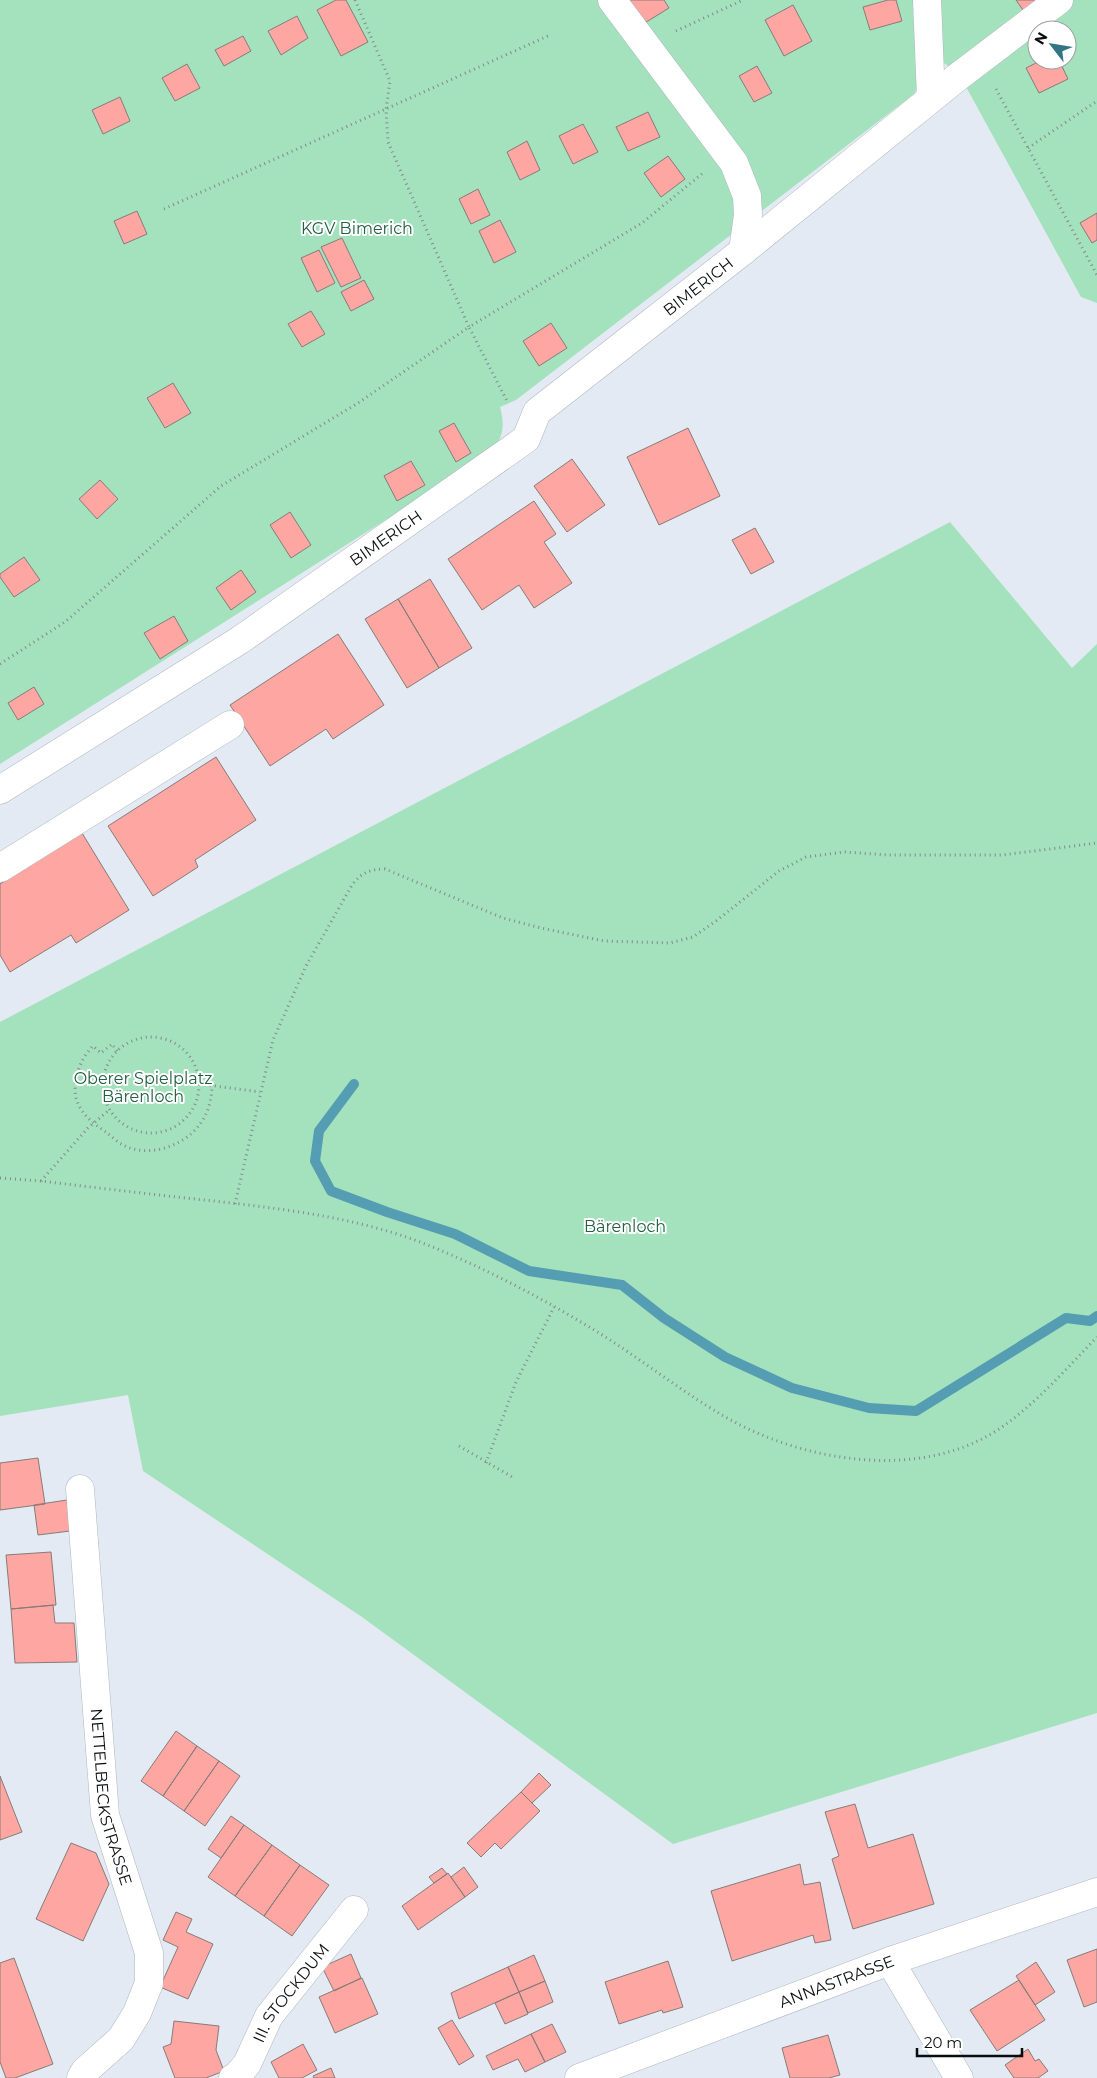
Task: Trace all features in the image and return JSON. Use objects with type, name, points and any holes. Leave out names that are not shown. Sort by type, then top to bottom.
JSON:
[{"type":"street","name":"BIMERICH","points":[[612,0],[734,163],[747,196],[748,215],[743,251]]},
{"type":"street","points":[[927,0],[931,98]]},
{"type":"street","name":"BIMERICH","points":[[0,790],[240,640],[526,439],[537,412],[743,251],[931,98],[1059,0]]},
{"type":"street","points":[[0,868],[230,725]]},
{"type":"street","name":"NETTELBECKSTRASSE","points":[[80,1489],[105,1815],[149,1953],[149,1983],[137,2013],[121,2039],[85,2071],[81,2078]]},
{"type":"street","name":"ANNASTRASSE","points":[[580,2078],[890,1961],[1097,1892]]},
{"type":"street","name":"III. STOCKDUM","points":[[233,2078],[247,2064],[269,2016],[354,1910]]},
{"type":"street","points":[[890,1961],[959,2078]]},
{"type":"path","points":[[354,0],[390,81],[386,110],[388,142],[469,327],[508,403]]},
{"type":"path","points":[[646,45],[743,0]]},
{"type":"path","points":[[164,209],[550,35]]},
{"type":"path","points":[[980,60],[1097,275]]},
{"type":"path","points":[[1028,148],[1097,101]]},
{"type":"path","points":[[0,664],[64,622],[221,486],[358,403],[469,327],[642,223],[727,153]]},
{"type":"path","points":[[235,1204],[273,1040],[306,966],[352,885],[359,876],[372,869],[385,869],[503,918],[572,936],[604,941],[670,943],[693,937],[779,872],[806,857],[844,852],[889,855],[1002,854],[1097,843]]},
{"type":"path","points":[[146,1037],[162,1038],[176,1044],[189,1054],[197,1068],[200,1084],[198,1099],[190,1114],[179,1125],[165,1132],[149,1134],[133,1130],[120,1122],[110,1110],[104,1095],[104,1079],[108,1064],[117,1051],[131,1042],[146,1037]]},
{"type":"path","points":[[117,1051],[112,1044],[101,1053],[92,1046],[80,1062],[75,1090],[80,1108],[93,1123],[119,1143],[146,1151],[174,1146],[196,1129],[206,1114],[210,1104],[212,1085]]},
{"type":"path","points":[[200,1084],[260,1092]]},
{"type":"path","points":[[41,1181],[93,1123],[110,1110]]},
{"type":"path","points":[[0,1178],[41,1181],[312,1214],[366,1226],[415,1240],[458,1257],[554,1307],[592,1329],[719,1413],[756,1432],[788,1445],[835,1456],[870,1460],[932,1458],[967,1445],[998,1430],[1028,1406],[1097,1337]]},
{"type":"path","points":[[486,1463],[516,1382],[554,1307]]},
{"type":"path","points":[[459,1446],[514,1478]]},
{"type":"green space","name":"KGV Bimerich","points":[[0,0],[1097,0],[1097,303],[1081,297],[964,83],[953,69],[939,60],[921,80],[914,94],[516,400],[500,407],[503,422],[501,435],[495,447],[485,457],[0,764]]},
{"type":"green space","name":"Bärenloch","points":[[950,522],[1072,668],[1097,644],[1097,1713],[673,1844],[362,1617],[143,1471],[128,1395],[0,1416],[0,1022]]},
{"type":"building","points":[[336,0],[346,0],[368,42],[341,56],[317,10]]},
{"type":"building","points":[[629,0],[664,0],[669,8],[643,24]]},
{"type":"building","points":[[888,0],[896,0],[902,21],[870,30],[863,7]]},
{"type":"building","points":[[1016,0],[1039,0],[1023,10]]},
{"type":"building","points":[[793,5],[812,41],[784,56],[765,20]]},
{"type":"building","points":[[297,16],[308,38],[281,55],[268,31]]},
{"type":"building","points":[[243,36],[251,51],[224,66],[215,50]]},
{"type":"building","points":[[187,64],[200,88],[175,101],[162,78]]},
{"type":"building","points":[[757,66],[772,93],[754,102],[739,76]]},
{"type":"building","points":[[1027,70],[1064,70],[1068,79],[1039,93]]},
{"type":"building","points":[[120,97],[130,121],[103,134],[92,110]]},
{"type":"building","points":[[648,112],[660,137],[628,151],[616,127]]},
{"type":"building","points":[[583,124],[598,152],[573,164],[559,136]]},
{"type":"building","points":[[527,141],[540,170],[520,180],[507,152]]},
{"type":"building","points":[[668,156],[685,179],[661,197],[644,173]]},
{"type":"building","points":[[478,189],[490,215],[471,224],[459,199]]},
{"type":"building","points":[[137,211],[147,234],[124,244],[114,221]]},
{"type":"building","points":[[1097,213],[1097,240],[1092,243],[1080,223]]},
{"type":"building","points":[[500,220],[516,252],[494,263],[479,231]]},
{"type":"building","points":[[342,238],[361,278],[341,287],[321,247]]},
{"type":"building","points":[[319,250],[335,283],[317,292],[301,258]]},
{"type":"building","points":[[364,280],[374,299],[351,311],[341,292]]},
{"type":"building","points":[[311,311],[325,334],[302,347],[288,324]]},
{"type":"building","points":[[551,323],[567,348],[539,366],[523,341]]},
{"type":"building","points":[[173,383],[191,413],[165,428],[147,398]]},
{"type":"building","points":[[454,423],[471,453],[456,462],[439,431]]},
{"type":"building","points":[[688,428],[720,496],[659,525],[627,457]]},
{"type":"building","points":[[572,459],[605,505],[567,532],[534,486]]},
{"type":"building","points":[[411,461],[425,485],[397,501],[384,476]]},
{"type":"building","points":[[100,480],[118,499],[97,519],[79,499]]},
{"type":"building","points":[[534,501],[556,534],[544,542],[572,583],[534,608],[519,585],[482,610],[448,559]]},
{"type":"building","points":[[290,512],[311,545],[291,558],[270,525]]},
{"type":"building","points":[[755,528],[774,562],[751,574],[732,540]]},
{"type":"building","points":[[24,557],[40,580],[14,597],[0,577],[0,574]]},
{"type":"building","points":[[241,570],[256,592],[231,610],[216,588]]},
{"type":"building","points":[[430,579],[472,648],[439,668],[398,599]]},
{"type":"building","points":[[398,599],[439,668],[407,688],[365,619]]},
{"type":"building","points":[[174,616],[188,641],[160,659],[144,633]]},
{"type":"building","points":[[338,634],[384,705],[333,739],[326,729],[270,766],[230,705]]},
{"type":"building","points":[[34,687],[44,704],[18,720],[8,703]]},
{"type":"building","points":[[216,757],[256,820],[195,860],[198,867],[153,896],[108,826]]},
{"type":"building","points":[[82,833],[129,910],[76,943],[71,935],[10,972],[0,955],[0,884]]},
{"type":"building","points":[[38,1458],[45,1504],[0,1510],[0,1463]]},
{"type":"building","points":[[67,1500],[70,1531],[38,1535],[34,1505]]},
{"type":"building","points":[[51,1552],[56,1605],[11,1609],[6,1555]]},
{"type":"building","points":[[53,1605],[55,1623],[74,1623],[77,1662],[15,1663],[11,1609]]},
{"type":"building","points":[[176,1731],[197,1746],[163,1796],[141,1781]]},
{"type":"building","points":[[197,1746],[219,1761],[184,1811],[163,1796]]},
{"type":"building","points":[[219,1761],[240,1776],[205,1826],[184,1811]]},
{"type":"building","points":[[539,1773],[551,1785],[532,1803],[521,1792]]},
{"type":"building","points":[[0,1776],[22,1832],[0,1840]]},
{"type":"building","points":[[521,1792],[540,1811],[501,1849],[495,1843],[481,1857],[467,1843]]},
{"type":"building","points":[[855,1804],[868,1848],[913,1834],[934,1904],[853,1929],[832,1859],[839,1856],[825,1812]]},
{"type":"building","points":[[231,1816],[244,1825],[221,1858],[208,1849]]},
{"type":"building","points":[[244,1825],[272,1845],[235,1896],[208,1877]]},
{"type":"building","points":[[71,1843],[96,1853],[109,1884],[83,1941],[36,1919]]},
{"type":"building","points":[[272,1845],[300,1865],[264,1916],[235,1896]]},
{"type":"building","points":[[800,1864],[804,1885],[820,1882],[831,1940],[815,1943],[813,1935],[732,1961],[711,1891]]},
{"type":"building","points":[[300,1865],[329,1885],[292,1936],[264,1916]]},
{"type":"building","points":[[464,1867],[478,1887],[465,1897],[451,1877]]},
{"type":"building","points":[[442,1868],[447,1874],[434,1883],[429,1877]]},
{"type":"building","points":[[448,1873],[465,1897],[418,1930],[402,1906]]},
{"type":"building","points":[[176,1912],[192,1919],[186,1932],[213,1944],[188,1999],[160,1987],[178,1947],[163,1940]]},
{"type":"building","points":[[1097,1949],[1097,2002],[1084,2007],[1067,1960]]},
{"type":"building","points":[[351,1954],[361,1978],[334,1991],[322,1967]]},
{"type":"building","points":[[534,1955],[545,1981],[519,1992],[508,1967]]},
{"type":"building","points":[[14,1958],[53,2064],[15,2078],[6,2078],[0,2062],[0,1963]]},
{"type":"building","points":[[668,1961],[683,2007],[663,2013],[662,2010],[619,2024],[605,1982]]},
{"type":"building","points":[[1036,1962],[1055,1992],[1035,2005],[1016,1976]]},
{"type":"building","points":[[508,1967],[519,1992],[459,2019],[451,1993]]},
{"type":"building","points":[[362,1978],[378,2014],[335,2033],[319,1997]]},
{"type":"building","points":[[1019,1980],[1045,2020],[997,2051],[970,2010]]},
{"type":"building","points":[[545,1981],[553,2002],[528,2013],[519,1992]]},
{"type":"building","points":[[519,1992],[528,2014],[505,2024],[495,2003]]},
{"type":"building","points":[[452,2020],[474,2056],[459,2065],[438,2028]]},
{"type":"building","points":[[174,2021],[219,2026],[216,2050],[224,2071],[206,2078],[175,2078],[163,2047],[171,2044]]},
{"type":"building","points":[[552,2024],[566,2052],[545,2062],[531,2034]]},
{"type":"building","points":[[531,2034],[545,2062],[525,2072],[518,2059],[493,2070],[486,2056]]},
{"type":"building","points":[[828,2035],[840,2075],[829,2078],[790,2078],[782,2048]]},
{"type":"building","points":[[303,2044],[317,2070],[302,2078],[279,2078],[271,2062]]},
{"type":"building","points":[[1028,2049],[1035,2061],[1039,2059],[1048,2071],[1038,2078],[1014,2078],[1005,2065]]},
{"type":"building","points":[[331,2068],[335,2078],[314,2078],[313,2076]]},
{"type":"waterway","points":[[354,1084],[319,1131],[315,1161],[331,1191],[455,1234],[529,1271],[622,1285],[664,1318],[725,1357],[792,1388],[869,1408],[916,1411],[1066,1318],[1090,1321],[1097,1316]]},
{"type":"park label","name":"Oberer Spielplatz Bärenloch","points":[[143,1087]]}]
